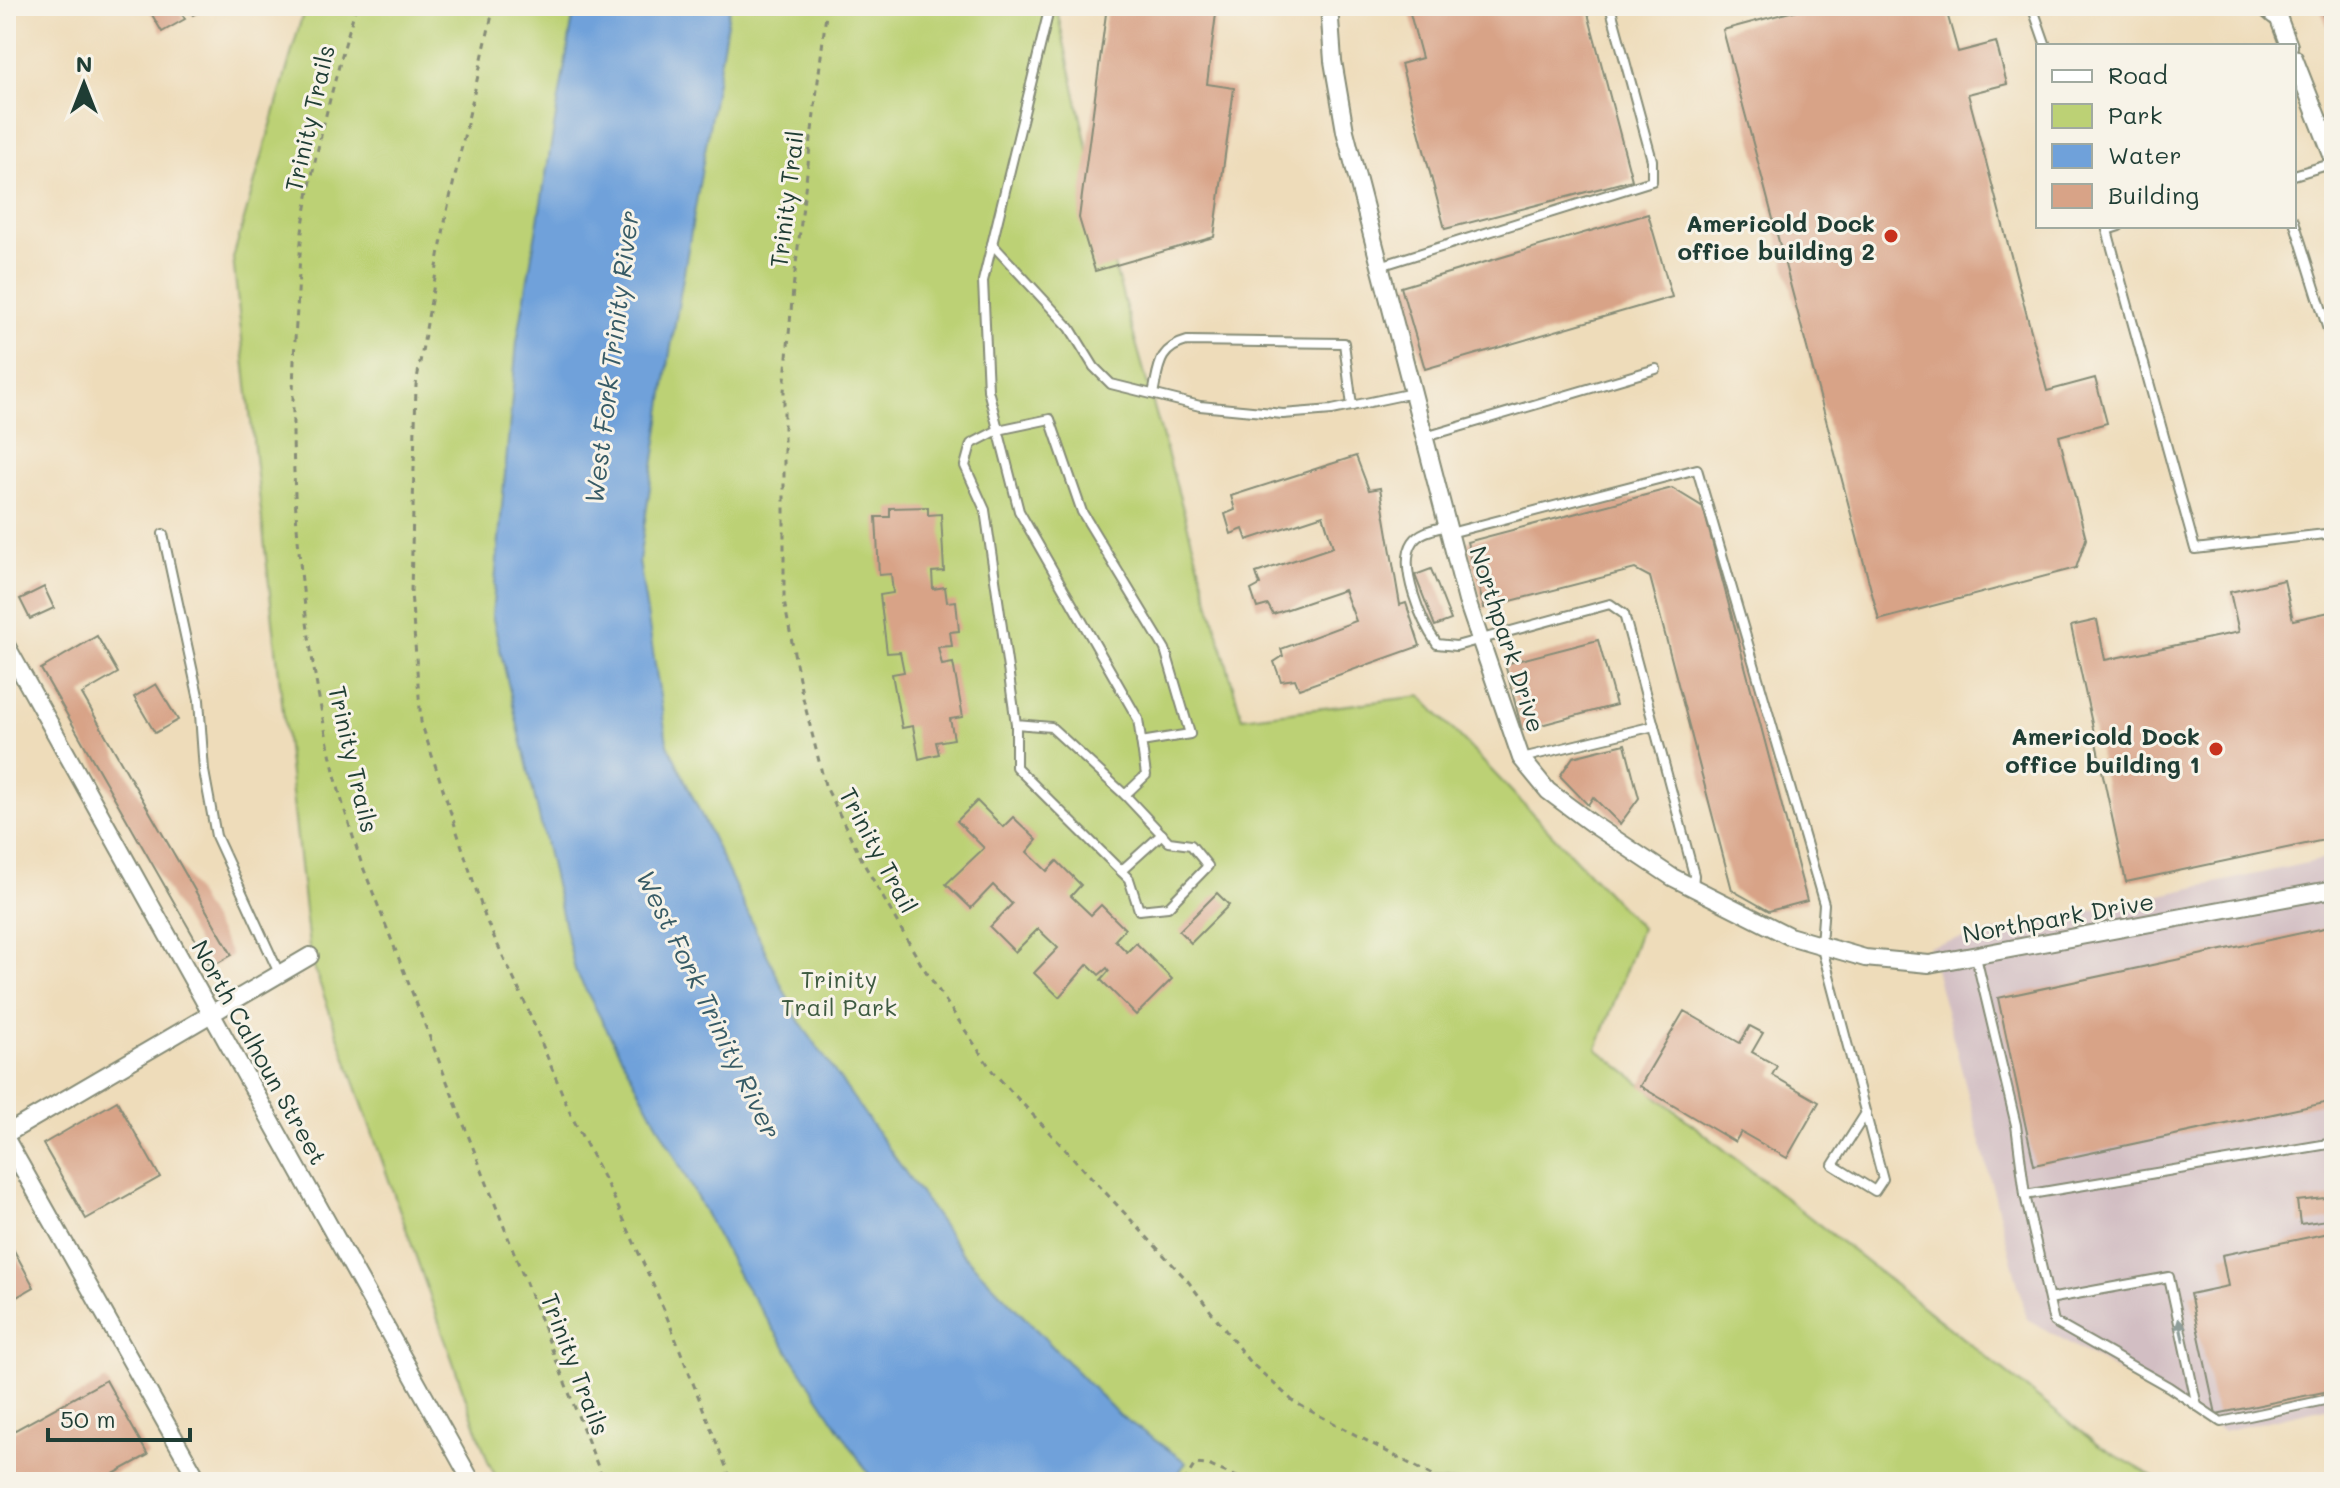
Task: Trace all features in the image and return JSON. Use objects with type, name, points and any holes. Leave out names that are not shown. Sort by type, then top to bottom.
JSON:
[{"type":"street","name":"Northpark Drive","points":[[1329,6],[1333,61],[1345,131],[1449,529],[1480,639],[1521,758],[1548,791],[1672,877],[1789,936],[1865,958],[1929,964],[2334,889]]},
{"type":"street","points":[[2273,8],[2288,44]]},
{"type":"street","points":[[2296,63],[2329,137],[2334,162]]},
{"type":"street","name":"North Calhoun Street","points":[[6,645],[472,1482]]},
{"type":"street","points":[[199,1482],[6,1136],[310,956]]},
{"type":"lane","points":[[1050,6],[983,281],[988,390],[1019,511],[1138,719],[1146,775],[1125,795]]},
{"type":"lane","points":[[1380,266],[1652,181],[1652,160],[1610,6]]},
{"type":"lane","points":[[2032,6],[2045,44]]},
{"type":"lane","points":[[2296,174],[2334,162]]},
{"type":"lane","points":[[2296,227],[2334,349]]},
{"type":"lane","points":[[2106,228],[2195,549],[2334,533]]},
{"type":"lane","points":[[992,244],[1070,328],[1094,367],[1111,384],[1200,406],[1283,414],[1332,410],[1413,393]]},
{"type":"lane","points":[[1153,394],[1162,357],[1173,345],[1187,341],[1344,343],[1352,406]]},
{"type":"lane","points":[[1425,437],[1656,369]]},
{"type":"lane","points":[[1016,724],[1051,727],[1125,795],[1169,842],[1191,845],[1208,866],[1168,907],[1139,910],[1129,879],[1016,767],[1016,724],[985,510],[965,466],[971,444],[998,430],[1050,419],[1082,512],[1165,649],[1190,734],[1141,742]]},
{"type":"lane","points":[[1693,888],[1694,875],[1624,614],[1610,604],[1456,646],[1437,644],[1424,626],[1411,588],[1409,555],[1413,542],[1423,533],[1697,469],[1824,904],[1821,945],[1866,1113],[1883,1179],[1875,1191],[1833,1165],[1866,1113]]},
{"type":"lane","points":[[163,534],[199,700],[204,771],[216,836],[279,974]]},
{"type":"lane","points":[[1521,758],[1654,726]]},
{"type":"lane","points":[[1121,871],[1162,834]]},
{"type":"lane","points":[[1976,957],[2016,1125],[2025,1195],[2054,1322],[2221,1422],[2334,1398]]},
{"type":"lane","points":[[2025,1195],[2334,1143]]},
{"type":"lane","points":[[2049,1299],[2169,1277],[2197,1406]]},
{"type":"path","name":"Trinity Trails","points":[[356,6],[318,145],[303,228],[292,367],[292,447],[299,538],[320,700],[335,777],[361,862],[604,1482]]},
{"type":"path","points":[[494,6],[447,211],[416,385],[411,592],[421,722],[486,920],[526,1005],[571,1115],[614,1198],[663,1307],[732,1482]]},
{"type":"path","name":"Trinity Trail","points":[[827,6],[784,391],[784,601],[802,694],[825,785],[864,864],[921,964],[993,1072],[1187,1280],[1248,1360],[1294,1402],[1444,1482]]},
{"type":"path","points":[[1184,1482],[1195,1464],[1208,1465],[1249,1482]]},
{"type":"shaded area","points":[[2334,857],[2334,1406],[2223,1431],[2027,1319],[1929,946]]},
{"type":"green space","name":"Trinity Trail Park","points":[[305,6],[1056,6],[1112,258],[1242,718],[1421,696],[1641,928],[1597,1049],[2099,1446],[2163,1482],[499,1482],[489,1464],[310,956],[233,258]]},
{"type":"water","name":"West Fork Trinity River","points":[[575,6],[730,6],[670,353],[639,561],[667,742],[797,1018],[962,1253],[1118,1414],[1186,1462],[1173,1482],[874,1482],[740,1278],[575,970],[492,615],[517,342]]},
{"type":"building","points":[[147,6],[177,6],[185,19],[162,32]]},
{"type":"building","points":[[187,6],[209,6],[193,15]]},
{"type":"building","points":[[1107,6],[1217,6],[1207,84],[1234,88],[1214,237],[1095,271],[1079,218]]},
{"type":"building","points":[[1408,6],[1586,6],[1632,180],[1445,229],[1401,64],[1422,58]]},
{"type":"building","name":"Americold Dock office building 2","points":[[1812,6],[1945,6],[1958,52],[1996,42],[2007,84],[1968,94],[2047,391],[2095,378],[2107,423],[2059,436],[2086,539],[2076,568],[1879,620],[1723,30]]},
{"type":"building","points":[[2319,6],[2334,6],[2334,28],[2329,30]]},
{"type":"building","points":[[1648,214],[1672,297],[1425,369],[1401,287]]},
{"type":"building","points":[[1356,456],[1369,490],[1380,488],[1400,605],[1406,603],[1420,646],[1299,689],[1295,679],[1281,681],[1274,662],[1283,656],[1281,649],[1356,621],[1344,590],[1273,614],[1268,605],[1257,608],[1251,590],[1260,585],[1256,573],[1333,547],[1323,515],[1247,540],[1243,529],[1231,534],[1225,514],[1235,510],[1231,496]]},
{"type":"building","points":[[1672,488],[1703,507],[1807,901],[1769,911],[1732,890],[1650,577],[1635,569],[1484,608],[1467,542]]},
{"type":"building","points":[[928,507],[928,515],[941,514],[944,571],[932,572],[933,589],[945,587],[947,602],[956,601],[959,631],[950,632],[952,646],[938,647],[942,665],[953,663],[963,717],[950,719],[954,739],[936,742],[939,754],[919,759],[913,726],[902,728],[892,674],[904,672],[900,652],[887,653],[880,595],[893,593],[891,574],[879,575],[876,517],[890,517],[890,508]]},
{"type":"building","points":[[1431,569],[1451,620],[1435,626],[1415,575]]},
{"type":"building","name":"Americold Dock office building 1","points":[[2284,580],[2293,620],[2334,611],[2334,838],[2126,882],[2071,626],[2097,620],[2105,660],[2239,632],[2230,592]]},
{"type":"building","points":[[44,587],[54,608],[30,619],[20,599]]},
{"type":"building","points":[[97,636],[118,673],[82,694],[232,955],[211,967],[41,669]]},
{"type":"building","points":[[1598,640],[1616,705],[1522,730],[1505,664]]},
{"type":"building","points":[[156,684],[178,720],[155,733],[134,697]]},
{"type":"building","points":[[1625,744],[1639,798],[1620,824],[1593,797],[1588,805],[1560,776],[1573,757]]},
{"type":"building","points":[[977,801],[1003,827],[1013,817],[1037,840],[1027,852],[1047,871],[1057,861],[1081,885],[1071,896],[1091,915],[1101,905],[1125,929],[1115,940],[1127,952],[1136,943],[1172,979],[1136,1015],[1101,980],[1109,971],[1107,968],[1099,975],[1088,964],[1059,997],[1034,973],[1058,948],[1038,929],[1015,952],[990,927],[1012,904],[993,885],[971,908],[946,884],[984,848],[957,821]]},
{"type":"building","points":[[1217,893],[1229,905],[1191,943],[1179,931]]},
{"type":"building","points":[[2334,926],[2334,1101],[2034,1165],[1998,998]]},
{"type":"building","points":[[1684,1011],[1740,1043],[1750,1026],[1763,1033],[1752,1052],[1777,1066],[1772,1075],[1819,1102],[1787,1158],[1741,1132],[1735,1142],[1640,1086]]},
{"type":"building","points":[[117,1101],[160,1177],[86,1219],[43,1144]]},
{"type":"building","points":[[2334,1197],[2334,1219],[2300,1224],[2297,1201]]},
{"type":"building","points":[[2334,1232],[2334,1390],[2216,1414],[2190,1294],[2228,1286],[2222,1255]]},
{"type":"building","points":[[6,1236],[34,1287],[6,1303]]},
{"type":"building","points":[[106,1380],[148,1455],[99,1482],[6,1482],[6,1435]]},
{"type":"place","name":"Americold Dock office building 2","points":[[1891,236]]},
{"type":"place","name":"Americold Dock office building 1","points":[[2216,749]]}]
